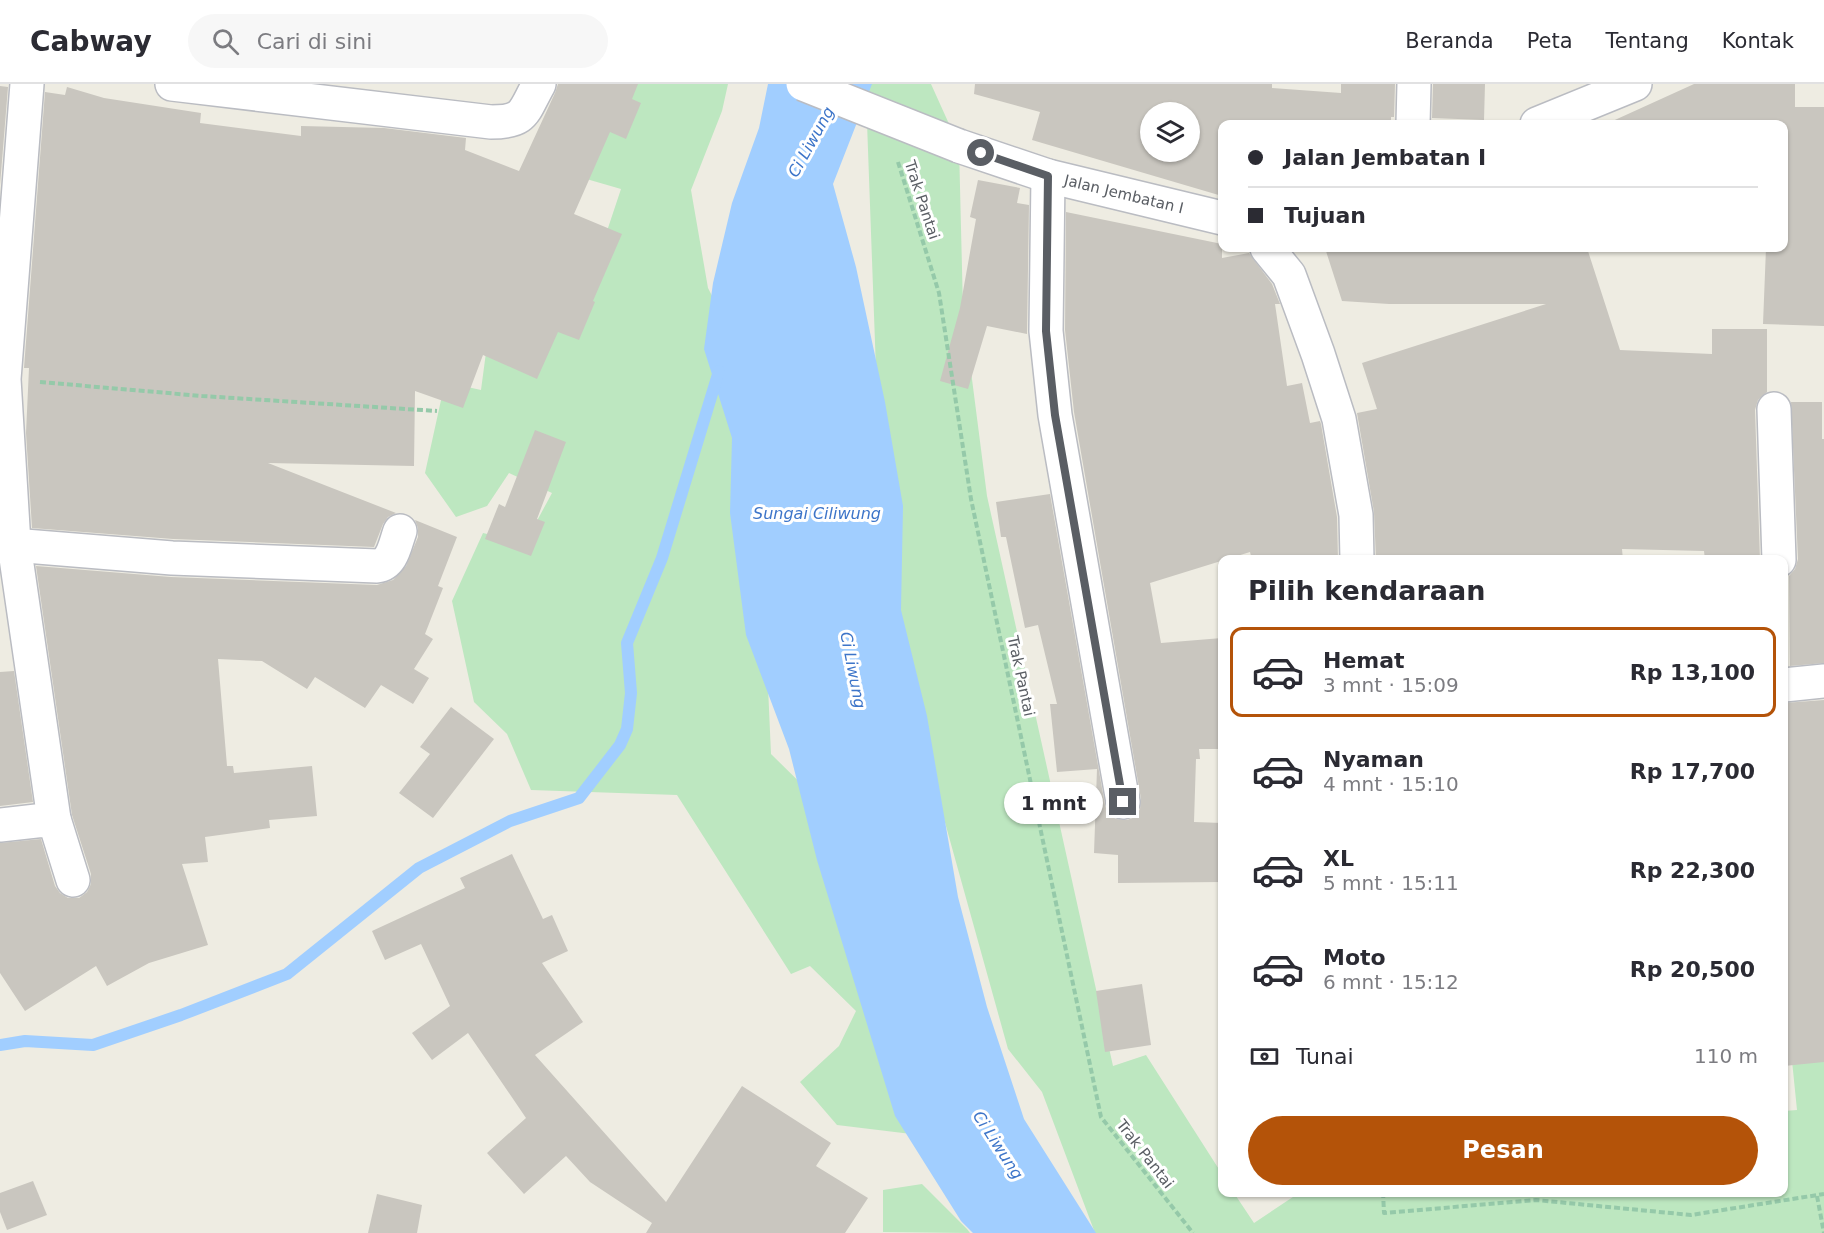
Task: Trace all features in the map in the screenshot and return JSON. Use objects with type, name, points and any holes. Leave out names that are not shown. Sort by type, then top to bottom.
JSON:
[{"type":"street","points":[[27,84],[2,379],[7,544],[54,819],[73,880]]},
{"type":"street","points":[[172,84],[491,122],[509,122],[522,113],[539,84]]},
{"type":"street","name":"Jalan Jembatan I","points":[[803,84],[959,146],[1048,176],[1218,217]]},
{"type":"street","points":[[1413,120],[1414,84]]},
{"type":"street","points":[[1547,120],[1635,84]]},
{"type":"street","points":[[1048,176],[1046,331],[1055,415],[1123,802]]},
{"type":"street","points":[[1271,252],[1288,275],[1318,354],[1338,419],[1356,514],[1357,555]]},
{"type":"street","points":[[1774,409],[1779,555]]},
{"type":"street","points":[[7,544],[172,558],[376,566],[383,565],[391,556],[399,531]]},
{"type":"street","points":[[1788,685],[1824,681]]},
{"type":"street","points":[[0,825],[54,819]]},
{"type":"path","name":"Trak Pantai","points":[[896,156],[939,293],[971,499],[1101,1117],[1193,1233]]},
{"type":"path","points":[[2,379],[202,396],[437,411]]},
{"type":"path","points":[[1383,1197],[1384,1213],[1536,1200],[1691,1215],[1824,1194]]},
{"type":"path","points":[[1817,1196],[1824,1233]]},
{"type":"green space","points":[[630,84],[728,84],[722,111],[691,190],[708,288],[762,394],[762,552],[771,754],[835,817],[936,1137],[837,1125],[800,1082],[839,1046],[856,1011],[810,966],[791,974],[677,795],[531,790],[507,734],[474,702],[452,601],[483,533],[525,543],[552,493],[509,473],[487,506],[456,517],[425,473],[445,382],[481,390],[487,345],[600,252],[621,189],[583,178]]},
{"type":"green space","points":[[863,84],[931,84],[959,146],[963,309],[987,496],[1113,1066],[1146,1055],[1218,1168],[1218,1197],[1237,1197],[1254,1223],[1293,1197],[1788,1197],[1788,1111],[1797,1110],[1791,1051],[1824,1050],[1824,1233],[1095,1233],[1042,1092],[1008,1049],[897,650],[878,425],[866,95]]},
{"type":"green space","points":[[922,1184],[970,1233],[883,1232],[883,1190]]},
{"type":"water","name":"Sungai Ciliwung","points":[[768,84],[872,84],[833,184],[856,267],[885,402],[903,506],[901,610],[927,716],[958,897],[987,1007],[1024,1119],[1096,1233],[973,1233],[961,1221],[895,1116],[817,860],[789,749],[746,635],[730,513],[732,438],[704,349],[713,283],[732,203],[759,128]]},
{"type":"building","points":[[558,84],[638,84],[632,99],[641,103],[626,139],[610,132],[574,214],[622,234],[579,340],[558,332],[537,379],[483,355],[463,408],[415,391],[414,466],[268,463],[396,513],[388,517],[383,524],[374,547],[173,539],[32,528],[26,433],[29,368],[24,368],[45,92],[65,95],[67,87],[104,98],[201,113],[200,123],[301,136],[301,126],[384,128],[466,138],[465,150],[519,171]]},
{"type":"building","points":[[975,84],[1272,84],[1272,88],[1341,93],[1341,84],[1395,84],[1394,117],[1391,117],[1391,120],[1218,120],[1218,195],[1032,140],[1040,112],[974,94]]},
{"type":"building","points":[[1433,84],[1485,84],[1484,120],[1432,118]]},
{"type":"building","points":[[1694,84],[1795,84],[1795,107],[1824,107],[1824,326],[1763,324],[1766,252],[1788,252],[1788,120],[1615,120]]},
{"type":"building","points":[[0,86],[8,87],[0,185]]},
{"type":"building","points":[[978,180],[1020,188],[1017,203],[1029,205],[1027,334],[987,326],[968,389],[940,381],[960,308],[976,219],[970,217]]},
{"type":"building","points":[[1066,212],[1218,243],[1218,252],[1222,252],[1222,258],[1249,253],[1272,284],[1280,304],[1275,304],[1287,386],[1302,383],[1310,423],[1320,421],[1321,424],[1337,517],[1338,555],[1251,555],[1250,552],[1240,555],[1218,555],[1218,562],[1150,583],[1161,643],[1218,638],[1218,749],[1199,749],[1200,759],[1196,759],[1194,822],[1218,823],[1218,882],[1118,883],[1118,855],[1094,853],[1097,769],[1057,772],[1050,704],[1057,704],[1038,625],[1025,628],[1006,537],[1001,537],[996,502],[1050,494],[1105,805],[1108,814],[1116,819],[1127,820],[1135,817],[1140,809],[1141,799],[1074,412],[1065,330]]},
{"type":"building","points":[[1326,252],[1588,252],[1620,350],[1712,354],[1712,329],[1767,329],[1767,392],[1758,400],[1755,410],[1760,555],[1704,555],[1704,551],[1622,549],[1623,555],[1376,555],[1374,512],[1357,413],[1377,409],[1362,363],[1546,304],[1389,304],[1342,301]]},
{"type":"building","points":[[1791,402],[1822,402],[1824,663],[1790,666],[1789,576],[1795,569],[1798,559]]},
{"type":"building","points":[[535,430],[566,442],[537,519],[545,522],[531,556],[485,539],[499,504],[505,507]]},
{"type":"building","points":[[415,520],[457,537],[438,586],[443,588],[425,634],[433,639],[414,669],[429,678],[413,704],[381,685],[365,708],[315,677],[307,689],[262,661],[218,659],[227,766],[233,766],[234,773],[312,766],[317,816],[269,820],[270,828],[205,837],[208,862],[182,864],[208,945],[149,963],[107,986],[96,966],[25,1011],[0,973],[0,843],[41,839],[55,886],[68,898],[79,898],[87,892],[91,884],[91,874],[72,815],[36,566],[171,577],[377,585],[393,580],[406,566],[418,537]]},
{"type":"building","points":[[14,671],[33,802],[0,806],[0,672]]},
{"type":"building","points":[[1824,700],[1824,1062],[1788,1066],[1788,703]]},
{"type":"building","points":[[451,707],[494,739],[433,818],[399,793],[430,754],[420,747]]},
{"type":"building","points":[[512,854],[543,919],[552,915],[568,951],[542,963],[583,1022],[535,1055],[666,1202],[742,1086],[831,1143],[816,1166],[868,1198],[845,1233],[646,1233],[652,1223],[590,1182],[566,1156],[524,1194],[487,1153],[526,1118],[468,1033],[432,1060],[412,1033],[450,1006],[421,944],[385,960],[372,931],[465,888],[460,878]]},
{"type":"building","points":[[1142,984],[1151,1045],[1105,1052],[1096,991]]},
{"type":"building","points":[[33,1181],[47,1215],[7,1230],[0,1212],[0,1193]]},
{"type":"building","points":[[377,1194],[422,1205],[417,1233],[368,1233]]},
{"type":"waterway","points":[[0,1045],[25,1041],[93,1045],[181,1015],[287,974],[419,868],[510,821],[579,798],[620,745],[627,729],[631,693],[627,643],[662,558],[719,371]]},
{"type":"route","points":[[981,153],[1048,176],[1046,331],[1055,415],[1123,802]]},
{"type":"water label","name":"Ci Liwung","points":[[811,142]]},
{"type":"water label","name":"Ci Liwung","points":[[853,670]]},
{"type":"water label","name":"Ci Liwung","points":[[998,1145]]}]
